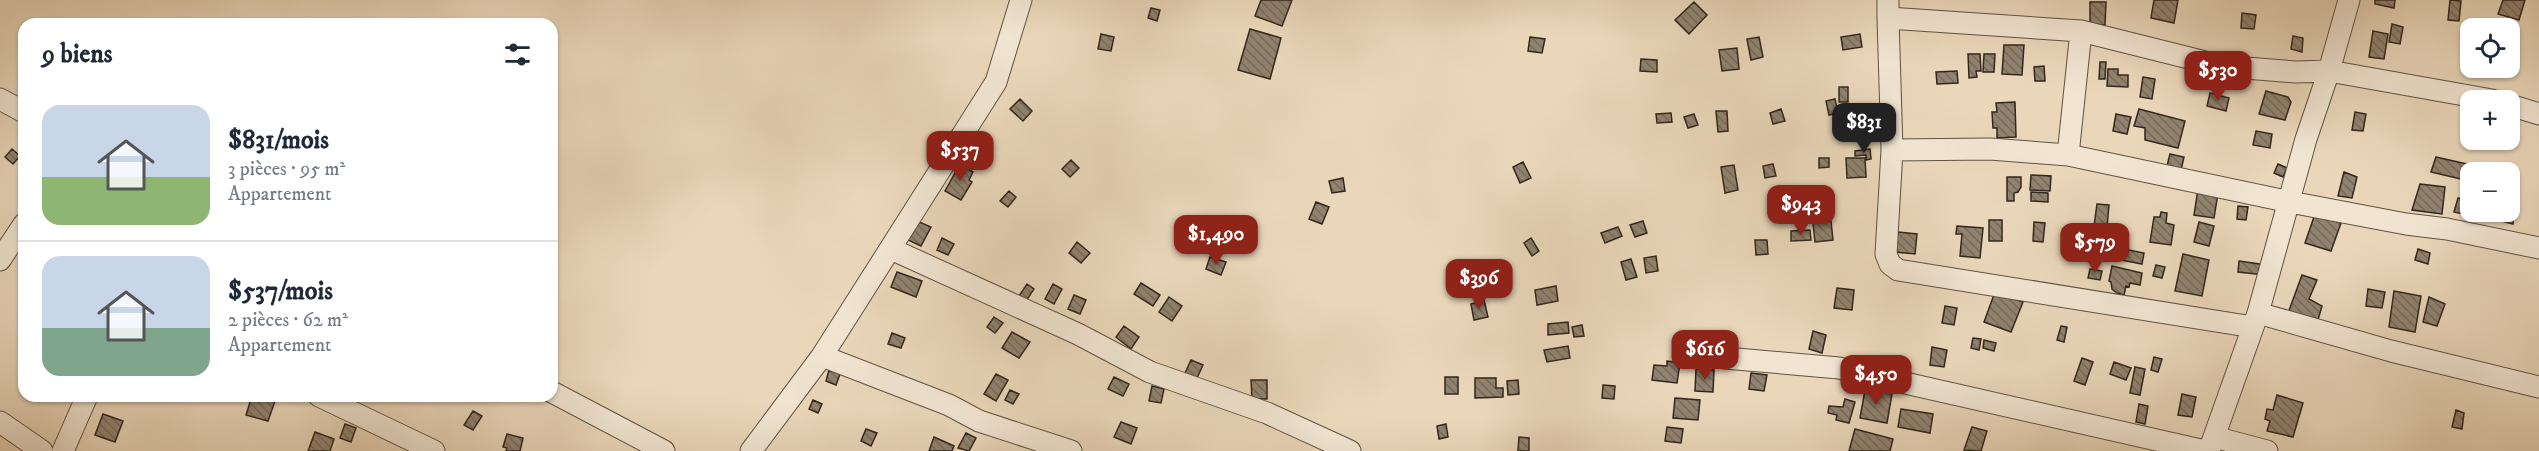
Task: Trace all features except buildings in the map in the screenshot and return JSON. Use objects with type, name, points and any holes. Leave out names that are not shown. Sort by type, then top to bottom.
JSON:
[{"type":"street","points":[[760,449],[891,249],[996,82],[1021,0]]},
{"type":"street","points":[[2209,446],[2256,320],[2306,139],[2329,71],[2349,0]]},
{"type":"street","points":[[2460,94],[2329,71],[2296,72],[2221,66],[2081,32],[1888,9],[1892,150],[1886,254],[1890,264],[1898,270],[2256,320],[2539,387]]},
{"type":"street","points":[[2068,155],[2081,32]]},
{"type":"street","points":[[0,99],[18,109]]},
{"type":"street","points":[[2520,108],[2539,114]]},
{"type":"street","points":[[1892,150],[1990,149],[2068,155],[2290,202],[2406,224],[2447,229],[2539,248]]},
{"type":"street","points":[[0,260],[18,233]]},
{"type":"street","points":[[891,249],[1078,334],[1150,372],[1267,413],[1350,451]]},
{"type":"street","points":[[822,356],[949,405],[979,421],[1071,451]]},
{"type":"street","points":[[1725,358],[1839,368],[2209,446],[2267,451]]},
{"type":"street","points":[[558,395],[664,451]]},
{"type":"street","points":[[63,451],[84,402]]},
{"type":"street","points":[[331,402],[434,451]]},
{"type":"street","points":[[0,422],[42,451]]}]
